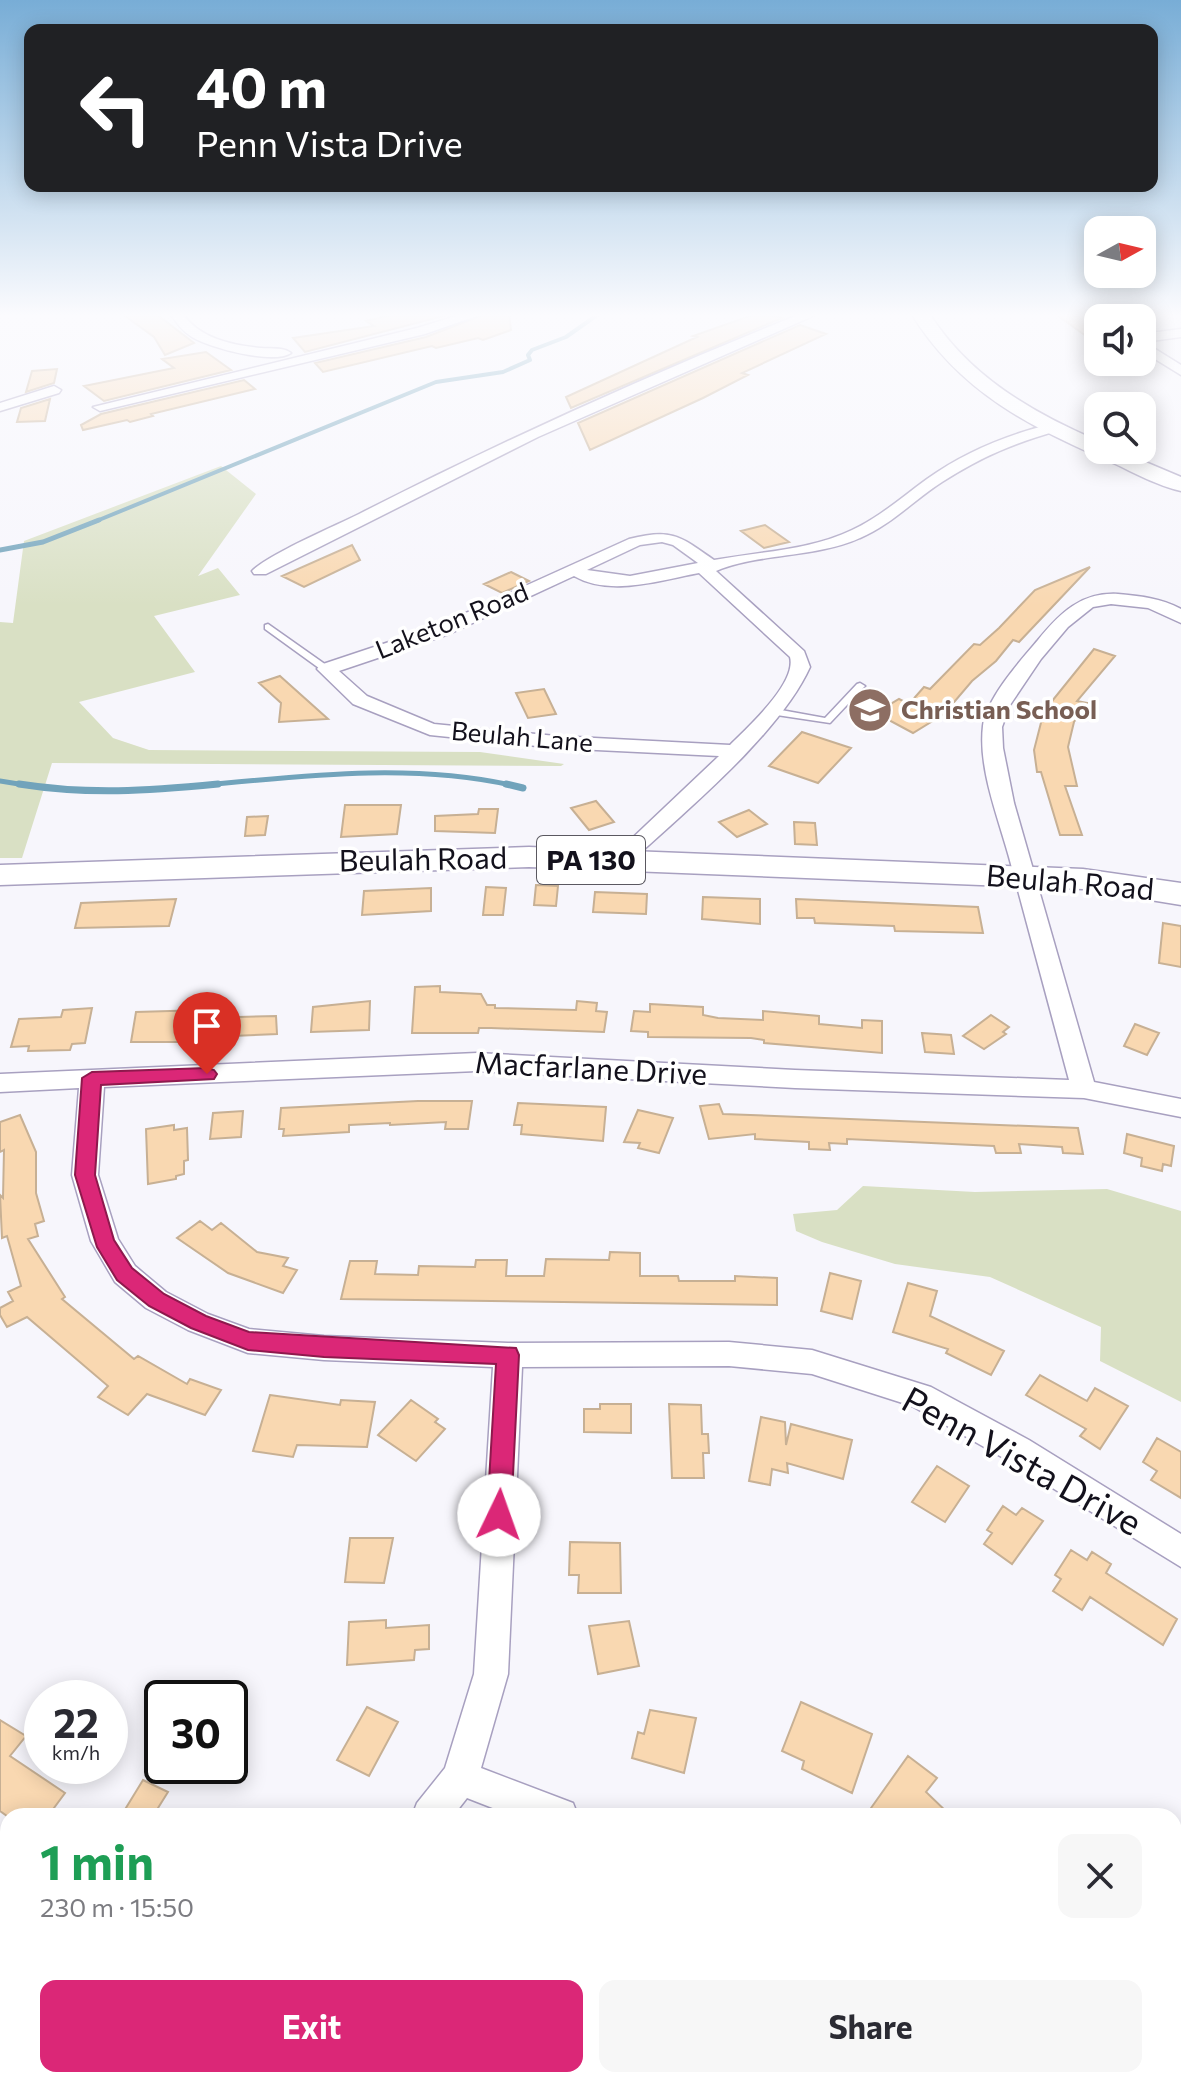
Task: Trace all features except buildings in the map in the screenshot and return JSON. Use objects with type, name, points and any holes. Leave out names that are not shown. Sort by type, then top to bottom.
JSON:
[{"type":"main road","name":"Beulah Road","points":[[0,875],[529,857],[1097,881],[1181,894]]},
{"type":"street","points":[[260,571],[420,486],[587,410]]},
{"type":"street","points":[[1023,410],[1084,442]]},
{"type":"street","points":[[576,569],[582,575],[630,581],[823,545],[855,535],[907,504],[935,480],[1000,443],[1055,427]]},
{"type":"street","points":[[1132,464],[1181,485]]},
{"type":"street","name":"Laketon Road","points":[[326,669],[443,630],[652,537],[677,538],[709,568]]},
{"type":"street","points":[[619,861],[736,751],[792,687],[801,667],[798,655],[709,568]]},
{"type":"street","points":[[1084,1089],[1023,877],[995,760],[993,719],[1033,656],[1065,620],[1089,601],[1144,601],[1174,611],[1181,618]]},
{"type":"street","name":"Beulah Lane","points":[[326,669],[360,700],[430,729],[530,740],[736,751]]},
{"type":"street","name":"Macfarlane Drive","points":[[0,1083],[477,1062],[795,1079],[1084,1089],[1181,1108]]},
{"type":"street","name":"Penn Vista Drive","points":[[92,1078],[85,1175],[105,1241],[125,1274],[156,1300],[198,1322],[248,1341],[324,1348],[508,1355],[729,1354],[812,1362],[921,1396],[1018,1450],[1181,1552]]},
{"type":"street","points":[[436,1808],[460,1778],[491,1674],[508,1355]]},
{"type":"street","points":[[460,1778],[539,1808]]},
{"type":"lane","points":[[268,627],[326,669]]},
{"type":"lane","points":[[770,711],[827,721],[860,686]]},
{"type":"green space","points":[[221,466],[256,494],[198,576],[218,568],[240,595],[154,616],[195,672],[79,702],[113,738],[149,750],[480,752],[564,764],[52,763],[22,858],[0,858],[0,622],[13,623],[24,541]]},
{"type":"green space","points":[[863,1186],[975,1192],[1107,1189],[1181,1211],[1181,1402],[1100,1361],[1101,1327],[990,1277],[895,1264],[796,1231],[793,1214],[837,1210]]},
{"type":"waterway","points":[[96,521],[367,410]]},
{"type":"waterway","points":[[0,550],[43,542],[96,521]]},
{"type":"waterway","points":[[216,784],[315,775],[396,773],[436,774],[513,786]]},
{"type":"waterway","points":[[0,781],[31,786]]},
{"type":"waterway","points":[[19,784],[118,791],[216,784]]},
{"type":"waterway","points":[[196,786],[216,784]]},
{"type":"waterway","points":[[506,784],[513,786]]},
{"type":"waterway","points":[[513,786],[523,788]]},
{"type":"place","name":"Christian School","points":[[870,710]]},
{"type":"route","points":[[207,1074],[92,1078],[85,1175],[105,1241],[125,1274],[156,1300],[198,1322],[248,1341],[324,1348],[508,1355],[499,1515]]}]
